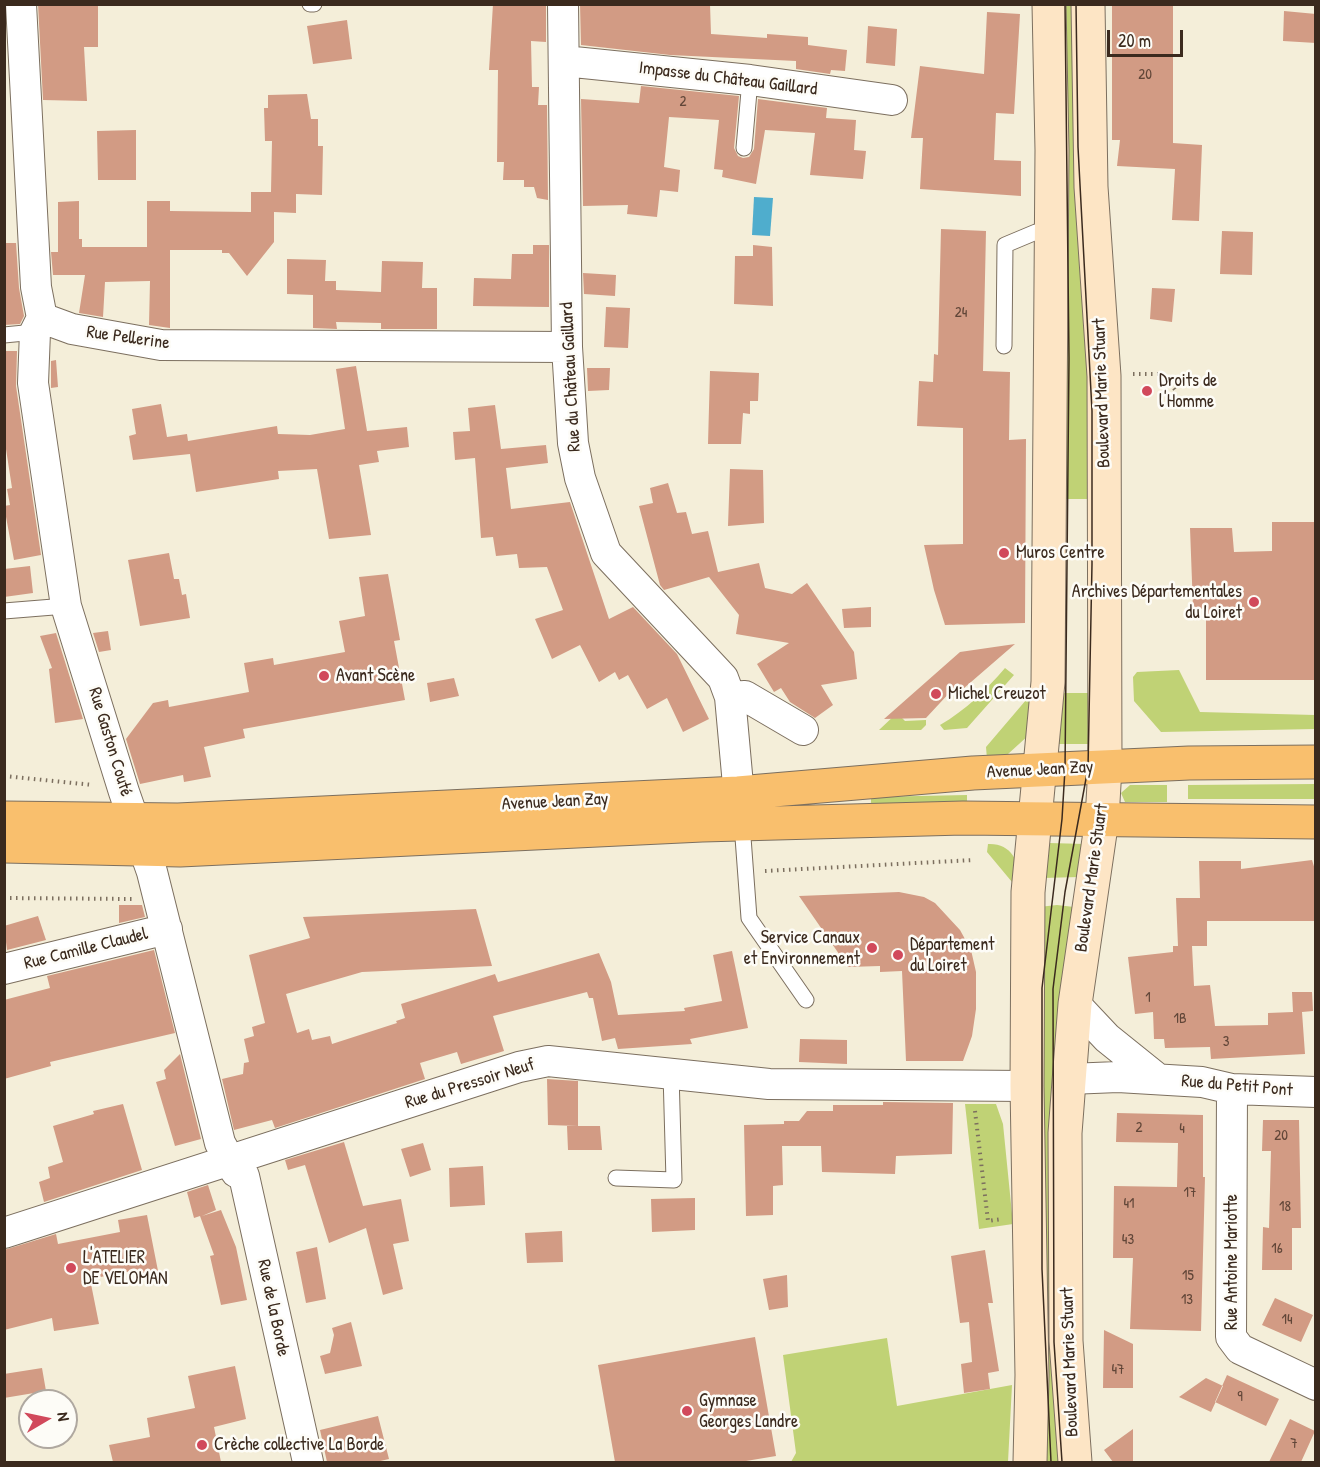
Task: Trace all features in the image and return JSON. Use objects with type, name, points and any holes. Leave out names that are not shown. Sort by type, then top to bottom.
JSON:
[{"type":"main road","name":"Boulevard Marie Stuart","points":[[1030,1462],[1032,1375],[1027,1086],[1028,892],[1048,682],[1052,230],[1048,4]]},
{"type":"main road","name":"Boulevard Marie Stuart","points":[[1075,1462],[1066,1341],[1065,1133],[1075,1004],[1102,819],[1105,767],[1104,376],[1091,187],[1088,4]]},
{"type":"main road","name":"Avenue Jean Zay","points":[[4,846],[139,835],[740,808],[1040,770],[1316,762]]},
{"type":"main road","name":"Avenue Jean Zay","points":[[740,808],[963,818],[1316,822]]},
{"type":"main road","name":"Avenue Jean Zay","points":[[4,818],[139,835]]},
{"type":"street","points":[[21,4],[15,71],[38,325]]},
{"type":"street","name":"Rue du Château Gaillard","points":[[563,4],[567,347],[573,443],[579,478],[606,553],[723,678],[730,697],[740,808]]},
{"type":"street","name":"Impasse du Château Gaillard","points":[[564,61],[750,80],[892,100]]},
{"type":"street","name":"Rue Pellerine","points":[[38,325],[161,345],[567,347]]},
{"type":"street","name":"Rue Gaston Couté","points":[[38,325],[33,383],[66,606],[167,929],[220,1143],[228,1160]]},
{"type":"street","points":[[730,697],[745,696],[803,730]]},
{"type":"street","name":"Rue Camille Claudel","points":[[4,969],[167,929]]},
{"type":"street","name":"Rue du Petit Pont","points":[[1075,1004],[1107,1038],[1158,1079]]},
{"type":"street","name":"Rue du Pressoir Neuf","points":[[4,1233],[519,1067],[548,1061],[769,1084],[1027,1086]]},
{"type":"street","name":"Rue du Petit Pont","points":[[1069,1079],[1158,1079],[1202,1083],[1232,1089],[1316,1092]]},
{"type":"street","name":"Rue Antoine Mariotte","points":[[1232,1089],[1231,1337],[1240,1349],[1316,1385]]},
{"type":"street","name":"Rue de la Borde","points":[[228,1160],[236,1172],[244,1176],[308,1462]]},
{"type":"lane","points":[[744,148],[750,80]]},
{"type":"lane","points":[[1004,346],[1005,245],[1036,232],[1052,230]]},
{"type":"lane","points":[[4,335],[38,325]]},
{"type":"lane","points":[[4,611],[66,606]]},
{"type":"lane","points":[[740,808],[749,918],[806,1000]]},
{"type":"lane","points":[[616,1178],[674,1180],[671,1073]]},
{"type":"path","points":[[1124,374],[1163,374],[1176,391]]},
{"type":"path","points":[[4,776],[93,785],[102,789]]},
{"type":"path","points":[[755,871],[975,860]]},
{"type":"path","points":[[4,898],[129,900]]},
{"type":"path","points":[[972,1086],[988,1221]]},
{"type":"green space","points":[[1057,5],[1082,5],[1098,499],[1063,499]]},
{"type":"green space","points":[[1005,668],[1014,675],[967,728],[944,730],[940,725],[975,699]]},
{"type":"green space","points":[[1179,670],[1200,712],[1315,715],[1315,729],[1161,732],[1134,701],[1133,677],[1137,672]]},
{"type":"green space","points":[[1032,693],[1030,734],[1008,754],[987,759],[986,747]]},
{"type":"green space","points":[[1055,693],[1096,693],[1096,744],[1057,744]]},
{"type":"green space","points":[[897,713],[905,721],[926,720],[926,725],[921,730],[879,730]]},
{"type":"green space","points":[[1315,784],[1315,799],[1188,799],[1188,785]]},
{"type":"green space","points":[[1130,785],[1167,785],[1167,802],[1125,802],[1121,793]]},
{"type":"green space","points":[[967,795],[967,803],[871,806],[871,797]]},
{"type":"green space","points":[[1049,843],[1085,844],[1079,877],[1043,878]]},
{"type":"green space","points":[[988,844],[996,844],[1008,850],[1016,860],[1021,881],[1012,882],[987,852]]},
{"type":"green space","points":[[1057,905],[1074,907],[1071,1462],[1043,1462],[1039,907]]},
{"type":"green space","points":[[965,1104],[996,1104],[1003,1124],[1013,1224],[979,1229]]},
{"type":"green space","points":[[887,1338],[897,1406],[1012,1385],[1008,1462],[791,1462],[796,1453],[783,1355]]},
{"type":"water","points":[[754,197],[773,198],[770,236],[752,235]]},
{"type":"building","points":[[38,4],[98,4],[98,47],[84,47],[87,101],[43,100]]},
{"type":"building","points":[[493,4],[546,4],[546,42],[531,41],[532,87],[539,87],[538,105],[547,105],[548,200],[537,198],[534,187],[524,187],[524,180],[503,180],[504,162],[497,162],[498,70],[489,70]]},
{"type":"building","points":[[580,4],[710,4],[711,34],[767,38],[767,34],[808,37],[808,45],[847,50],[845,71],[831,70],[830,74],[796,69],[796,61],[670,55],[581,45]]},
{"type":"building","points":[[1112,4],[1173,4],[1173,143],[1202,145],[1199,221],[1172,220],[1175,169],[1117,166],[1120,140],[1112,140]]},
{"type":"building","points":[[1284,11],[1316,14],[1316,43],[1283,41]]},
{"type":"building","points":[[987,12],[1020,14],[1014,114],[996,113],[994,160],[1021,161],[1021,196],[920,189],[923,138],[911,138],[920,66],[984,74]]},
{"type":"building","points":[[347,20],[352,59],[313,64],[307,26]]},
{"type":"building","points":[[868,26],[897,29],[895,66],[866,63]]},
{"type":"building","points":[[641,86],[739,96],[734,148],[738,156],[743,158],[749,157],[754,149],[758,99],[827,108],[826,118],[856,120],[854,150],[866,151],[863,179],[810,175],[815,133],[765,130],[756,184],[722,177],[723,170],[714,169],[719,120],[669,117],[664,167],[680,170],[678,192],[660,190],[657,217],[627,214],[628,205],[583,206],[581,99],[639,103]]},
{"type":"building","points":[[307,94],[311,119],[318,119],[318,146],[323,146],[322,195],[296,194],[296,213],[274,212],[274,242],[247,276],[229,253],[222,253],[222,250],[170,250],[170,328],[149,325],[150,281],[105,282],[103,317],[79,313],[85,275],[53,275],[51,252],[58,252],[58,202],[79,201],[79,239],[82,239],[82,247],[147,247],[147,201],[170,201],[170,211],[251,212],[251,192],[271,192],[272,141],[265,141],[264,108],[268,108],[268,95]]},
{"type":"building","points":[[136,130],[136,180],[98,180],[97,131]]},
{"type":"building","points":[[941,229],[986,231],[983,371],[1010,372],[1009,440],[1026,439],[1025,623],[945,625],[924,545],[963,544],[963,428],[917,426],[919,381],[933,382],[934,354],[938,355]]},
{"type":"building","points":[[1222,231],[1253,232],[1252,275],[1220,274]]},
{"type":"building","points":[[4,243],[16,243],[19,288],[24,316],[20,324],[4,325]]},
{"type":"building","points":[[533,245],[549,245],[549,307],[473,306],[474,278],[511,279],[512,254],[533,254]]},
{"type":"building","points":[[753,245],[772,247],[773,306],[734,304],[735,256],[753,256]]},
{"type":"building","points":[[287,259],[326,260],[325,281],[336,281],[336,290],[381,292],[382,261],[423,262],[422,288],[437,288],[437,329],[381,329],[381,323],[336,322],[337,329],[313,328],[313,295],[287,294]]},
{"type":"building","points":[[583,273],[616,275],[615,296],[584,294]]},
{"type":"building","points":[[1152,288],[1175,289],[1172,322],[1150,319]]},
{"type":"building","points":[[606,307],[630,308],[628,348],[604,347]]},
{"type":"building","points":[[4,351],[17,351],[16,386],[41,555],[14,560],[4,506],[10,505],[7,489],[12,488],[4,436]]},
{"type":"building","points":[[56,360],[58,387],[51,388],[51,361]]},
{"type":"building","points":[[356,366],[367,431],[407,427],[409,447],[377,451],[379,462],[359,465],[371,535],[329,539],[317,469],[278,471],[279,479],[196,492],[190,454],[133,460],[129,436],[136,434],[132,409],[161,404],[167,437],[187,434],[188,441],[277,426],[278,434],[310,435],[345,429],[336,369]]},
{"type":"building","points":[[587,368],[610,368],[609,390],[588,391]]},
{"type":"building","points":[[710,371],[759,373],[758,401],[750,401],[750,414],[743,413],[741,444],[708,444]]},
{"type":"building","points":[[495,405],[501,449],[546,445],[548,463],[506,468],[511,509],[570,502],[609,619],[633,607],[677,654],[709,719],[683,732],[667,698],[647,709],[628,675],[619,680],[615,672],[599,682],[580,645],[552,659],[535,619],[563,610],[547,567],[519,568],[517,554],[496,556],[493,537],[481,538],[475,458],[455,460],[453,432],[470,431],[468,408]]},
{"type":"building","points":[[730,469],[763,470],[764,523],[728,526]]},
{"type":"building","points":[[668,483],[677,513],[686,512],[692,534],[708,531],[718,572],[759,563],[765,588],[792,594],[807,583],[854,652],[857,679],[821,685],[833,705],[815,718],[790,702],[781,688],[774,692],[757,664],[789,643],[736,634],[739,615],[709,577],[664,590],[660,585],[639,506],[653,503],[650,488]]},
{"type":"building","name":"Archives Départementales du Loiret","points":[[1272,522],[1316,522],[1316,680],[1206,680],[1206,609],[1193,608],[1190,528],[1232,528],[1234,552],[1272,551]]},
{"type":"building","points":[[169,553],[174,579],[179,579],[182,595],[186,594],[190,618],[140,626],[128,560]]},
{"type":"building","points":[[30,566],[33,593],[4,597],[4,569]]},
{"type":"building","points":[[388,574],[400,640],[394,641],[405,700],[243,729],[245,738],[204,747],[211,777],[184,782],[183,775],[140,784],[126,739],[153,703],[168,700],[169,707],[249,692],[244,663],[273,658],[274,665],[345,652],[339,621],[365,616],[359,577]]},
{"type":"building","points":[[871,607],[871,627],[844,628],[842,609]]},
{"type":"building","points":[[108,631],[111,650],[99,652],[93,633]]},
{"type":"building","points":[[56,633],[83,719],[55,723],[49,669],[52,668],[40,636]]},
{"type":"building","points":[[1015,644],[956,695],[952,690],[926,718],[884,719],[960,652]]},
{"type":"building","points":[[454,678],[459,696],[430,702],[427,683]]},
{"type":"building","points":[[1312,860],[1316,873],[1316,921],[1207,921],[1207,946],[1178,946],[1176,898],[1200,898],[1199,861],[1241,861],[1241,869]]},
{"type":"building","name":"Département du Loiret","points":[[899,892],[924,897],[935,903],[960,930],[971,950],[976,972],[976,1009],[972,1036],[963,1061],[906,1061],[902,971],[880,972],[880,966],[848,967],[799,896]]},
{"type":"building","points":[[119,905],[142,905],[145,917],[119,923]]},
{"type":"building","points":[[476,909],[492,966],[362,972],[286,994],[297,1033],[309,1029],[312,1040],[330,1036],[332,1044],[397,1023],[396,1021],[405,1018],[401,1004],[495,974],[498,982],[599,953],[611,982],[618,1015],[685,1011],[684,1008],[722,1001],[713,955],[732,951],[748,1028],[690,1039],[692,1044],[618,1049],[615,1038],[602,1041],[593,998],[589,998],[587,992],[493,1016],[504,1051],[461,1064],[457,1052],[420,1063],[425,1079],[275,1128],[272,1120],[234,1130],[222,1079],[243,1074],[244,1063],[249,1062],[244,1039],[254,1036],[252,1027],[265,1023],[249,955],[310,938],[303,917]]},
{"type":"building","points":[[38,916],[46,940],[7,950],[4,926]]},
{"type":"building","points":[[1173,946],[1192,946],[1194,986],[1210,985],[1215,1026],[1268,1025],[1268,1013],[1293,1012],[1292,992],[1312,992],[1313,1011],[1302,1012],[1305,1054],[1211,1059],[1210,1047],[1165,1048],[1164,1039],[1154,1039],[1153,1012],[1135,1014],[1128,957],[1173,952]]},
{"type":"building","points":[[154,950],[175,1033],[50,1062],[51,1066],[4,1079],[4,1000],[50,988],[47,976]]},
{"type":"building","points":[[800,1039],[847,1040],[847,1064],[799,1062]]},
{"type":"building","points":[[180,1054],[201,1139],[175,1146],[156,1082],[166,1079],[164,1070]]},
{"type":"building","points":[[547,1079],[578,1081],[578,1126],[548,1125]]},
{"type":"building","points":[[883,1102],[953,1103],[952,1154],[896,1156],[895,1174],[822,1172],[821,1146],[782,1146],[783,1185],[773,1186],[773,1215],[746,1216],[744,1125],[784,1124],[784,1121],[799,1121],[807,1111],[833,1111],[833,1105],[883,1105]]},
{"type":"building","points":[[123,1104],[142,1170],[44,1202],[39,1182],[50,1178],[48,1167],[63,1162],[53,1126],[94,1114],[93,1111]]},
{"type":"building","points":[[1117,1113],[1203,1115],[1203,1177],[1205,1177],[1201,1331],[1130,1329],[1133,1258],[1113,1258],[1114,1186],[1177,1187],[1178,1143],[1116,1142]]},
{"type":"building","points":[[1263,1120],[1299,1120],[1301,1228],[1292,1228],[1292,1270],[1262,1270],[1263,1227],[1269,1228],[1271,1151],[1262,1151]]},
{"type":"building","points":[[567,1126],[600,1126],[602,1150],[568,1150]]},
{"type":"building","points":[[344,1142],[363,1206],[401,1199],[409,1241],[393,1244],[403,1289],[383,1295],[366,1228],[329,1243],[305,1165],[288,1170],[285,1160]]},
{"type":"building","points":[[423,1143],[431,1170],[410,1177],[401,1149]]},
{"type":"building","points":[[483,1166],[485,1205],[450,1207],[449,1168]]},
{"type":"building","points":[[208,1185],[216,1210],[202,1216],[221,1210],[236,1247],[247,1300],[221,1305],[210,1256],[214,1255],[200,1216],[194,1218],[187,1192]]},
{"type":"building","points":[[695,1198],[695,1230],[652,1232],[651,1199]]},
{"type":"building","points":[[147,1215],[159,1276],[140,1281],[137,1270],[90,1279],[99,1324],[54,1331],[52,1318],[4,1330],[4,1250],[56,1234],[58,1244],[120,1232],[118,1220]]},
{"type":"building","points":[[562,1231],[563,1262],[527,1263],[525,1233]]},
{"type":"building","points":[[317,1247],[326,1299],[306,1303],[296,1252]]},
{"type":"building","points":[[985,1250],[993,1303],[988,1303],[999,1371],[988,1373],[990,1389],[964,1393],[961,1364],[972,1362],[969,1322],[960,1323],[951,1256]]},
{"type":"building","points":[[787,1275],[788,1307],[769,1310],[763,1279]]},
{"type":"building","points":[[1275,1298],[1313,1315],[1301,1342],[1262,1325]]},
{"type":"building","points":[[351,1322],[362,1366],[325,1374],[320,1356],[330,1353],[334,1335],[332,1328]]},
{"type":"building","points":[[1104,1330],[1133,1344],[1133,1388],[1103,1388]]},
{"type":"building","name":"Gymnase Georges Landre","points":[[755,1337],[776,1456],[740,1462],[615,1462],[598,1365]]},
{"type":"building","points":[[235,1366],[246,1419],[214,1427],[221,1462],[113,1462],[109,1445],[150,1437],[147,1418],[195,1408],[188,1376]]},
{"type":"building","points":[[42,1368],[46,1389],[18,1389],[18,1396],[4,1398],[4,1374]]},
{"type":"building","points":[[1227,1375],[1279,1399],[1266,1426],[1215,1402]]},
{"type":"building","points":[[1206,1378],[1223,1386],[1211,1412],[1179,1397]]},
{"type":"building","points":[[378,1416],[389,1459],[376,1462],[327,1462],[320,1430]]},
{"type":"building","points":[[1290,1419],[1315,1431],[1301,1462],[1269,1462]]},
{"type":"building","points":[[1133,1429],[1133,1462],[1113,1462],[1104,1450]]},
{"type":"tram line","points":[[1051,1462],[1042,1269],[1042,988],[1062,819],[1065,769],[1069,359],[1065,4]]},
{"type":"tram line","points":[[1062,1462],[1054,1342],[1053,989],[1065,892],[1088,768],[1092,564],[1092,411],[1078,147],[1076,4]]},
{"type":"place","name":"Droits de l'Homme","points":[[1147,391]]},
{"type":"place","name":"Muros Centre","points":[[1004,553]]},
{"type":"place","name":"Archives Départementales du Loiret","points":[[1254,602]]},
{"type":"place","name":"Avant Scène","points":[[324,676]]},
{"type":"place","name":"Michel Creuzot","points":[[936,694]]},
{"type":"place","name":"Service Canaux et Environnement","points":[[872,948]]},
{"type":"place","name":"Département du Loiret","points":[[898,955]]},
{"type":"place","name":"L'ATELIER DE VELOMAN","points":[[71,1268]]},
{"type":"place","name":"Gymnase Georges Landre","points":[[687,1411]]},
{"type":"place","name":"Crèche collective La Borde","points":[[202,1445]]}]
